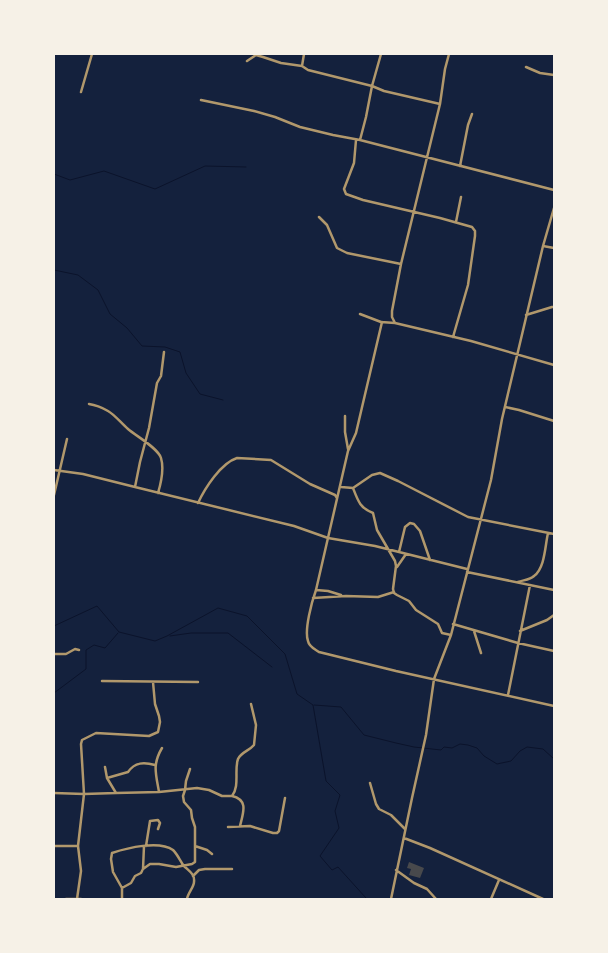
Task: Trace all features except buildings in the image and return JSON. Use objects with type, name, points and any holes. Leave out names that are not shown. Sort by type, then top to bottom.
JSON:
[{"type":"street","points":[[81,92],[92,54]]},
{"type":"street","points":[[302,66],[304,54]]},
{"type":"street","points":[[381,54],[366,117],[358,140],[354,163],[344,192],[363,200],[472,227],[476,236],[468,285],[453,337]]},
{"type":"street","points":[[395,324],[392,311],[401,264],[440,104],[449,54]]},
{"type":"street","points":[[247,61],[256,56],[263,57],[281,63],[302,66],[308,70],[372,86],[384,91],[440,104]]},
{"type":"street","points":[[526,66],[540,73],[554,75]]},
{"type":"street","points":[[201,100],[254,111],[333,136],[358,140],[554,190]]},
{"type":"street","points":[[460,166],[472,114]]},
{"type":"street","points":[[456,222],[461,197]]},
{"type":"street","points":[[391,899],[423,753],[434,679],[451,635],[491,480],[517,353],[554,208]]},
{"type":"street","points":[[319,218],[327,225],[337,248],[347,253],[401,264]]},
{"type":"street","points":[[543,246],[554,248]]},
{"type":"street","points":[[526,315],[554,307]]},
{"type":"street","points":[[360,314],[382,322],[517,353],[554,365]]},
{"type":"street","points":[[382,322],[364,404],[356,433],[348,451],[313,598],[308,622],[308,643],[319,652],[554,706]]},
{"type":"street","points":[[135,487],[157,383],[161,376],[164,352]]},
{"type":"street","points":[[89,404],[99,406],[111,413],[157,452],[161,458],[161,476],[158,493]]},
{"type":"street","points":[[505,407],[554,421]]},
{"type":"street","points":[[345,416],[348,451]]},
{"type":"street","points":[[54,495],[67,440]]},
{"type":"street","points":[[198,503],[217,473],[232,459],[237,458],[271,460],[310,484],[338,498]]},
{"type":"street","points":[[54,470],[83,474],[294,526],[328,538],[375,546],[554,590]]},
{"type":"street","points":[[340,486],[353,488],[372,475],[380,473],[462,515],[554,534]]},
{"type":"street","points":[[353,488],[359,505],[373,513],[377,530],[396,564],[394,592],[409,601],[416,610],[438,624],[442,633],[451,635]]},
{"type":"street","points":[[400,552],[405,527],[414,524],[420,531],[430,560]]},
{"type":"street","points":[[517,582],[534,576],[541,568],[548,533]]},
{"type":"street","points":[[395,570],[406,554]]},
{"type":"street","points":[[508,695],[530,585]]},
{"type":"street","points":[[316,590],[346,596]]},
{"type":"street","points":[[313,598],[378,597],[394,592]]},
{"type":"street","points":[[520,632],[554,615]]},
{"type":"street","points":[[454,624],[518,643],[554,651]]},
{"type":"street","points":[[473,630],[476,634],[481,653]]},
{"type":"street","points":[[54,654],[66,654],[73,650],[79,650]]},
{"type":"street","points":[[102,682],[198,682]]},
{"type":"street","points":[[77,899],[81,871],[78,846],[84,794],[82,740],[96,733],[149,736],[158,732],[160,722],[155,704],[153,682]]},
{"type":"street","points":[[232,796],[235,790],[239,757],[254,745],[256,725],[251,704]]},
{"type":"street","points":[[159,792],[155,765],[162,748]]},
{"type":"street","points":[[107,778],[128,772],[131,767],[140,764],[155,765]]},
{"type":"street","points":[[105,767],[107,778],[116,793]]},
{"type":"street","points":[[122,888],[131,883],[135,876],[150,864],[154,863],[171,867],[184,866],[195,862],[195,827],[191,810],[184,802],[183,796],[190,769]]},
{"type":"street","points":[[370,784],[379,808],[391,815],[405,829]]},
{"type":"street","points":[[54,793],[159,792],[197,788],[209,790],[219,795],[239,798],[243,804],[244,811],[240,826]]},
{"type":"street","points":[[228,827],[252,827],[278,833],[285,798]]},
{"type":"street","points":[[144,869],[145,846],[150,821],[158,820],[160,822],[158,829]]},
{"type":"street","points":[[404,838],[543,899]]},
{"type":"street","points":[[54,846],[78,846]]},
{"type":"street","points":[[122,899],[122,888],[113,872],[112,854],[122,850],[145,846],[168,847],[177,854],[184,866],[190,870],[195,880],[187,899]]},
{"type":"street","points":[[195,846],[212,854]]},
{"type":"street","points":[[193,876],[199,870],[232,869]]},
{"type":"street","points":[[396,870],[414,883],[427,889],[436,899]]},
{"type":"street","points":[[491,899],[499,880]]},
{"type":"street","points":[[66,899],[81,899]]},
{"type":"waterway","points":[[54,174],[70,180],[104,171],[155,189],[205,166],[246,167]]},
{"type":"waterway","points":[[54,270],[78,275],[98,290],[110,314],[127,328],[142,346],[165,347],[180,352],[186,373],[200,394],[223,400]]},
{"type":"waterway","points":[[54,626],[97,606],[119,632],[155,641],[218,608],[247,616],[285,654],[297,694],[313,705],[326,781],[340,795],[335,811],[339,828],[320,856],[332,870],[338,867],[366,898]]},
{"type":"waterway","points":[[54,693],[86,669],[86,650],[94,645],[105,648],[118,633]]},
{"type":"waterway","points":[[170,636],[191,633],[228,633],[272,667]]},
{"type":"waterway","points":[[314,705],[341,707],[364,735],[396,743],[441,750],[444,747],[452,748],[460,744],[468,745],[477,748],[484,756],[497,764],[511,761],[520,751],[527,747],[543,749],[554,759]]}]
